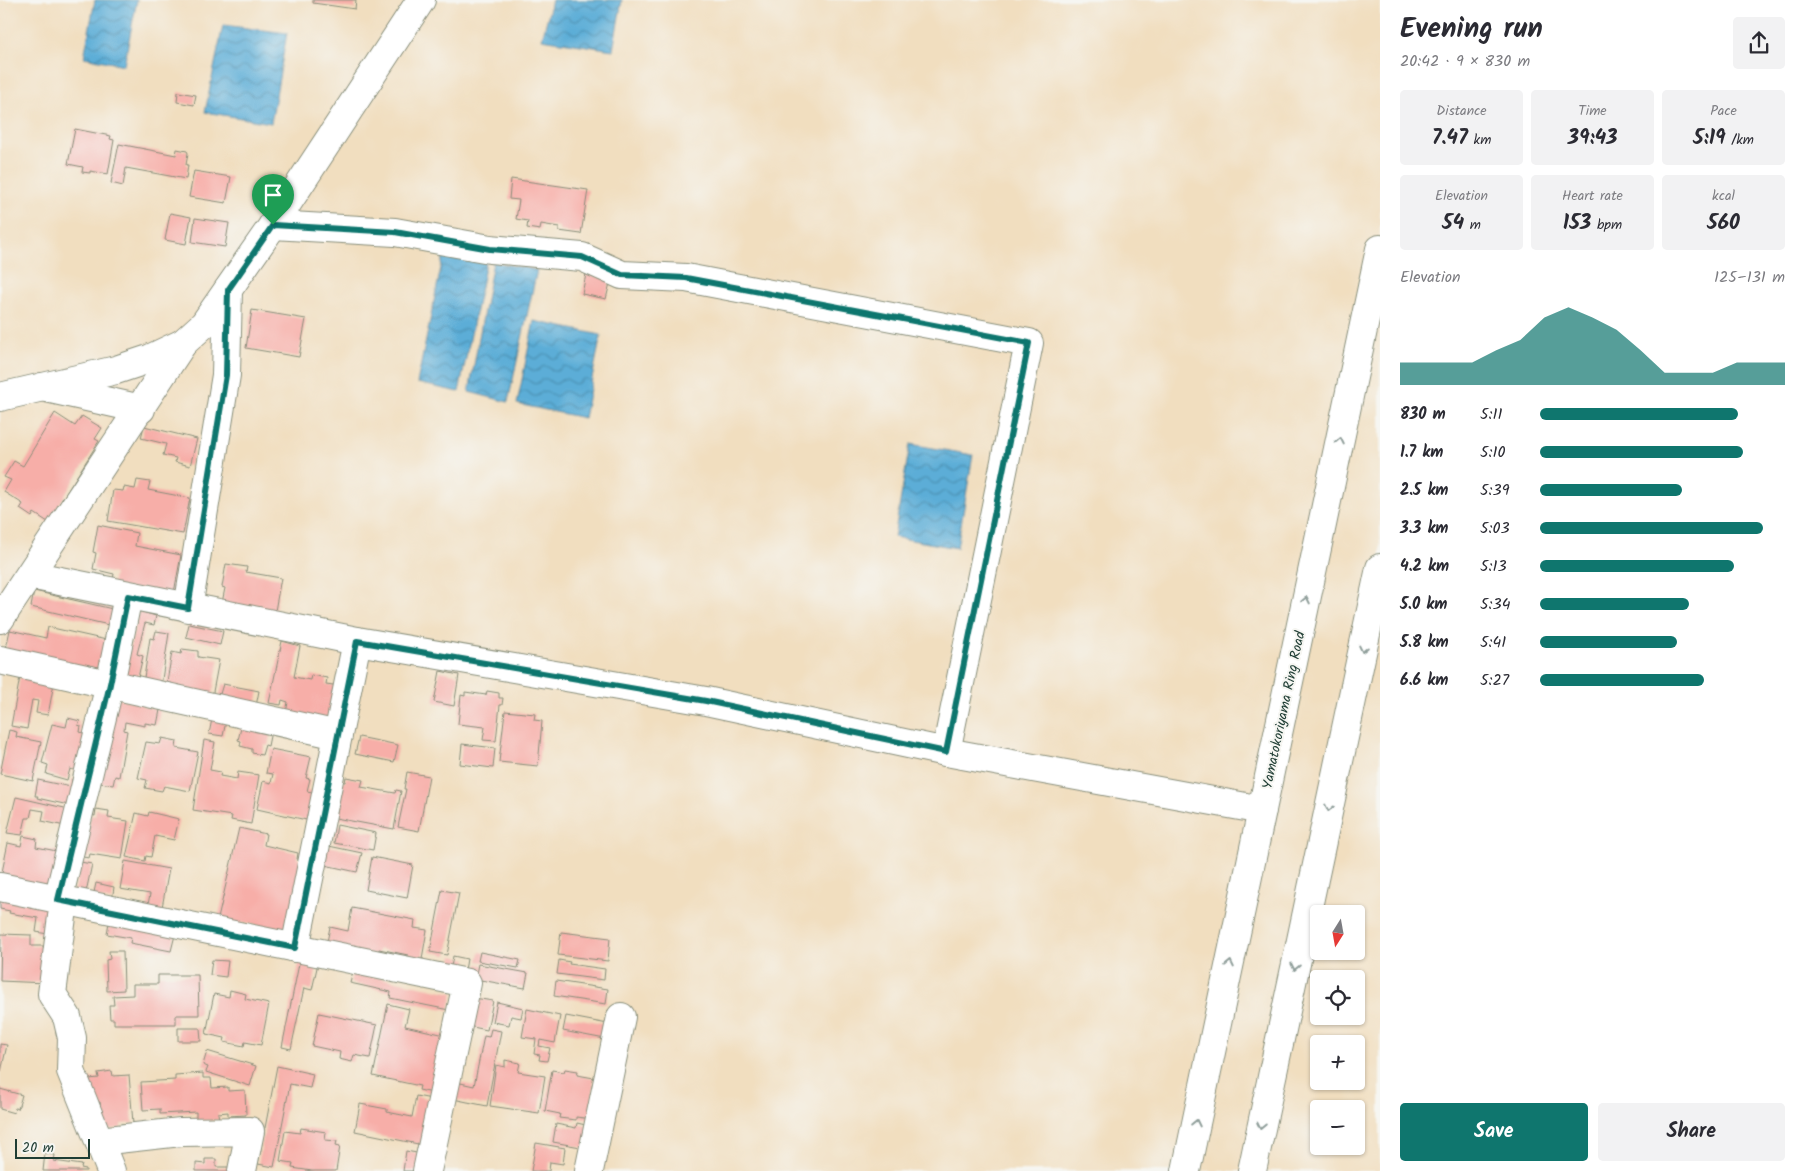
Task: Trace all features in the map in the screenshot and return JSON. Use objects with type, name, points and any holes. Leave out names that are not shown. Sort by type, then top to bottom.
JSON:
[{"type":"street","points":[[0,619],[17,580],[141,409],[183,343],[204,324],[228,290],[421,0]]},
{"type":"street","points":[[273,225],[395,232],[490,249],[582,257],[622,275],[686,278],[1029,343],[946,752]]},
{"type":"street","name":"Yamatokoriyama Ring Road","points":[[1186,1171],[1380,249]]},
{"type":"street","points":[[188,608],[226,375],[228,290]]},
{"type":"street","points":[[0,397],[116,370],[149,359],[183,343]]},
{"type":"street","points":[[42,388],[141,409]]},
{"type":"street","points":[[1252,1171],[1380,568]]},
{"type":"street","points":[[17,580],[128,596],[357,641],[706,701],[946,752],[1262,810]]},
{"type":"street","points":[[111,1171],[71,1071],[72,1038],[67,1017],[52,994],[61,900],[128,596]]},
{"type":"street","points":[[295,948],[357,641]]},
{"type":"street","points":[[0,660],[338,735]]},
{"type":"street","points":[[0,888],[467,983],[427,1171]]},
{"type":"street","points":[[589,1171],[621,1017]]},
{"type":"street","points":[[99,1141],[182,1132],[250,1131],[242,1171]]},
{"type":"water","points":[[95,0],[137,0],[124,65],[84,57]]},
{"type":"water","points":[[552,0],[622,0],[613,50],[542,39]]},
{"type":"water","points":[[223,25],[287,33],[271,123],[205,112]]},
{"type":"water","points":[[444,253],[486,262],[459,392],[417,383]]},
{"type":"water","points":[[493,262],[537,270],[508,402],[469,392]]},
{"type":"water","points":[[534,321],[601,335],[584,418],[517,404]]},
{"type":"water","points":[[910,444],[973,455],[957,548],[894,537]]},
{"type":"building","points":[[313,0],[356,0],[355,9],[313,3]]},
{"type":"building","points":[[178,92],[196,95],[194,105],[177,102]]},
{"type":"building","points":[[75,129],[111,136],[110,139],[114,140],[108,174],[90,171],[90,173],[82,172],[83,167],[68,164]]},
{"type":"building","points":[[119,144],[176,155],[177,149],[187,151],[186,179],[126,168],[123,186],[111,183]]},
{"type":"building","points":[[194,171],[231,177],[226,203],[189,197]]},
{"type":"building","points":[[511,179],[588,190],[581,234],[559,231],[559,227],[541,224],[540,230],[527,228],[528,221],[516,219],[519,200],[509,199]]},
{"type":"building","points":[[170,213],[191,217],[186,244],[165,240]]},
{"type":"building","points":[[195,218],[229,223],[225,247],[192,242]]},
{"type":"building","points":[[586,274],[611,279],[606,299],[582,294]]},
{"type":"building","points":[[252,310],[306,319],[299,357],[246,348]]},
{"type":"building","points":[[55,413],[75,426],[82,416],[102,428],[95,439],[99,441],[48,522],[34,513],[32,517],[20,509],[23,504],[4,492],[11,480],[4,477],[14,461],[23,466]]},
{"type":"building","points":[[144,426],[197,439],[190,466],[175,462],[176,458],[163,455],[166,444],[141,438]]},
{"type":"building","points":[[137,480],[150,482],[148,490],[190,498],[183,534],[108,521],[113,490],[123,491],[124,487],[135,489]]},
{"type":"building","points":[[98,525],[137,533],[135,546],[181,555],[173,598],[112,585],[114,574],[93,569],[96,553],[93,552]]},
{"type":"building","points":[[226,564],[247,567],[246,572],[281,578],[275,611],[222,603],[225,588],[222,587]]},
{"type":"building","points":[[34,591],[117,610],[113,626],[31,607]]},
{"type":"building","points":[[139,611],[156,616],[154,625],[145,623],[137,654],[143,656],[137,682],[122,679]]},
{"type":"building","points":[[189,624],[223,631],[220,645],[186,637]]},
{"type":"building","points":[[48,627],[111,641],[104,675],[5,653],[10,630],[46,638]]},
{"type":"building","points":[[156,631],[169,633],[161,686],[143,684],[150,638],[154,639]]},
{"type":"building","points":[[282,641],[300,646],[294,677],[310,680],[311,675],[327,678],[326,684],[340,686],[332,722],[286,713],[288,702],[282,700],[281,705],[269,703]]},
{"type":"building","points":[[182,649],[198,651],[198,657],[219,660],[212,697],[166,688],[172,652],[181,654]]},
{"type":"building","points":[[440,671],[459,675],[454,706],[434,702]]},
{"type":"building","points":[[20,677],[54,683],[48,715],[36,713],[38,701],[32,700],[27,729],[11,726]]},
{"type":"building","points":[[223,684],[259,691],[256,706],[219,697]]},
{"type":"building","points":[[487,691],[499,693],[499,698],[503,698],[502,705],[500,705],[496,741],[483,740],[485,727],[458,724],[461,695],[465,696],[465,692],[486,695]]},
{"type":"building","points":[[116,698],[142,703],[142,706],[160,710],[157,725],[145,723],[145,726],[125,722],[124,730],[127,731],[119,777],[115,776],[113,785],[100,783]]},
{"type":"building","points":[[505,711],[535,714],[534,720],[542,721],[538,766],[499,762]]},
{"type":"building","points":[[68,718],[80,721],[78,725],[81,726],[80,732],[90,735],[81,772],[70,769],[67,780],[46,774],[48,765],[42,763],[52,724],[66,727]]},
{"type":"building","points":[[212,719],[226,721],[223,736],[209,734]]},
{"type":"building","points":[[242,724],[271,731],[268,746],[265,745],[262,755],[252,753],[252,749],[240,746],[241,741],[238,740]]},
{"type":"building","points":[[9,730],[17,732],[16,737],[41,742],[33,781],[0,774]]},
{"type":"building","points":[[359,737],[398,745],[394,762],[355,754]]},
{"type":"building","points":[[162,738],[177,741],[176,748],[198,752],[190,791],[164,786],[162,791],[145,788],[147,780],[138,778],[146,742],[160,744]]},
{"type":"building","points":[[204,740],[215,742],[210,770],[221,772],[220,776],[237,779],[238,772],[259,775],[251,824],[231,820],[232,816],[193,810]]},
{"type":"building","points":[[462,744],[495,748],[493,768],[460,764]]},
{"type":"building","points":[[271,749],[311,757],[306,778],[310,779],[307,791],[317,793],[311,821],[257,809],[263,781],[271,783],[273,774],[266,773]]},
{"type":"building","points":[[407,772],[429,776],[419,831],[398,827],[406,789],[404,789]]},
{"type":"building","points":[[346,777],[363,780],[361,787],[395,793],[396,790],[401,791],[394,829],[330,817],[337,781],[345,782]]},
{"type":"building","points":[[72,779],[79,781],[73,806],[35,796],[38,780],[71,787]]},
{"type":"building","points":[[16,797],[69,809],[65,826],[42,821],[44,811],[32,809],[30,818],[26,818],[22,835],[7,833]]},
{"type":"building","points":[[96,809],[109,811],[108,818],[128,821],[122,859],[90,854],[89,858],[83,857],[91,815],[95,816]]},
{"type":"building","points":[[149,812],[179,819],[174,840],[155,836],[151,857],[146,856],[145,861],[126,857],[136,813],[148,816]]},
{"type":"building","points":[[337,825],[376,833],[373,850],[334,843]]},
{"type":"building","points":[[239,828],[266,834],[264,845],[298,853],[297,859],[303,860],[285,938],[269,929],[242,922],[240,928],[217,923]]},
{"type":"building","points":[[23,836],[37,839],[36,847],[62,852],[55,888],[1,877],[8,843],[21,846]]},
{"type":"building","points":[[324,845],[362,853],[357,872],[320,864]]},
{"type":"building","points":[[372,857],[413,865],[407,898],[366,890]]},
{"type":"building","points":[[125,861],[169,869],[161,913],[147,910],[150,894],[120,889]]},
{"type":"building","points":[[80,862],[92,864],[85,897],[74,895]]},
{"type":"building","points":[[96,883],[114,887],[112,901],[93,897]]},
{"type":"building","points":[[442,890],[459,893],[447,955],[430,952]]},
{"type":"building","points":[[0,897],[53,906],[48,934],[36,932],[38,918],[9,913],[10,911],[0,909]]},
{"type":"building","points":[[352,908],[415,920],[414,928],[427,930],[422,968],[407,965],[408,955],[379,949],[377,956],[326,947],[330,927],[348,931]]},
{"type":"building","points":[[109,922],[175,935],[171,951],[130,943],[131,938],[107,934]]},
{"type":"building","points":[[561,932],[610,938],[608,961],[558,955]]},
{"type":"building","points":[[1,934],[31,935],[31,946],[47,946],[46,983],[0,981]]},
{"type":"building","points":[[109,951],[123,951],[124,990],[107,991],[106,960],[110,959]]},
{"type":"building","points":[[480,952],[520,960],[518,968],[478,961]]},
{"type":"building","points":[[453,956],[467,959],[464,976],[450,973]]},
{"type":"building","points":[[300,959],[318,963],[312,990],[304,988],[291,1049],[282,1047]]},
{"type":"building","points":[[212,960],[228,961],[226,977],[210,975]]},
{"type":"building","points":[[559,960],[570,962],[569,964],[605,969],[604,980],[557,974]]},
{"type":"building","points":[[478,964],[528,973],[525,988],[475,979]]},
{"type":"building","points":[[353,972],[453,993],[449,1010],[390,998],[391,992],[350,983]]},
{"type":"building","points":[[158,975],[198,975],[199,1015],[176,1015],[176,1024],[114,1024],[114,1019],[110,1019],[109,1005],[114,1005],[113,996],[133,995],[133,984],[158,984]]},
{"type":"building","points":[[556,981],[608,989],[606,1004],[554,996]]},
{"type":"building","points":[[230,990],[246,994],[245,999],[269,1004],[261,1045],[245,1042],[244,1046],[224,1042],[225,1038],[206,1034],[214,994],[229,997]]},
{"type":"building","points":[[474,998],[493,1001],[487,1030],[468,1026]]},
{"type":"building","points":[[497,1002],[523,1008],[521,1018],[511,1016],[509,1025],[493,1022]]},
{"type":"building","points":[[388,1004],[409,1009],[405,1026],[445,1035],[433,1093],[419,1090],[420,1086],[373,1076]]},
{"type":"building","points":[[527,1009],[560,1016],[555,1043],[540,1040],[539,1046],[550,1048],[547,1061],[539,1060],[540,1055],[534,1054],[536,1039],[522,1037]]},
{"type":"building","points":[[319,1013],[377,1025],[370,1058],[354,1055],[352,1062],[339,1059],[340,1052],[312,1046]]},
{"type":"building","points":[[566,1016],[608,1024],[605,1039],[563,1031]]},
{"type":"building","points":[[178,1028],[200,1028],[201,1041],[178,1041]]},
{"type":"building","points":[[491,1029],[501,1031],[487,1106],[453,1099],[456,1082],[474,1086],[484,1036],[489,1037]]},
{"type":"building","points":[[0,1044],[7,1045],[1,1072],[0,1072]]},
{"type":"building","points":[[207,1051],[256,1066],[250,1086],[206,1072],[208,1067],[203,1065]]},
{"type":"building","points":[[505,1060],[520,1063],[518,1072],[545,1076],[539,1113],[490,1106],[496,1065],[505,1067]]},
{"type":"building","points":[[277,1066],[313,1074],[310,1088],[290,1084],[274,1167],[258,1164]]},
{"type":"building","points":[[565,1069],[578,1071],[577,1075],[594,1078],[592,1119],[576,1117],[576,1120],[559,1118],[560,1114],[545,1111],[552,1070],[564,1072]]},
{"type":"building","points":[[112,1071],[113,1076],[129,1075],[133,1123],[121,1124],[121,1128],[103,1130],[100,1102],[95,1103],[94,1090],[90,1090],[89,1079],[99,1078],[98,1073]]},
{"type":"building","points":[[203,1073],[203,1078],[211,1078],[212,1088],[228,1087],[228,1091],[245,1090],[246,1115],[228,1116],[228,1112],[218,1113],[219,1120],[196,1121],[196,1112],[160,1114],[160,1109],[143,1110],[141,1082],[175,1080],[175,1075]]},
{"type":"building","points":[[0,1089],[22,1095],[18,1109],[15,1108],[14,1113],[0,1109]]},
{"type":"building","points":[[416,1096],[432,1099],[423,1145],[355,1131],[360,1104],[387,1109],[387,1112],[412,1117]]},
{"type":"building","points":[[577,1123],[590,1126],[586,1148],[553,1142],[556,1124],[576,1128]]},
{"type":"building","points":[[301,1128],[326,1132],[325,1140],[337,1141],[336,1145],[340,1146],[336,1171],[312,1171],[292,1168],[293,1163],[280,1161],[285,1131],[300,1133]]},
{"type":"building","points":[[536,1143],[565,1148],[563,1164],[550,1162],[549,1171],[531,1171]]},
{"type":"building","points":[[406,1151],[422,1154],[419,1171],[403,1171]]},
{"type":"building","points":[[45,1153],[55,1155],[54,1161],[82,1165],[81,1168],[86,1169],[86,1171],[43,1171]]},
{"type":"building","points":[[205,1159],[216,1159],[216,1167],[233,1167],[232,1171],[196,1171],[196,1163],[205,1164]]},
{"type":"route","points":[[273,225],[395,232],[490,249],[582,257],[622,275],[686,278],[1029,343],[946,752],[706,701],[357,641],[295,948],[58,900],[110,684],[128,596],[188,608],[226,375],[228,290],[273,225]]}]
